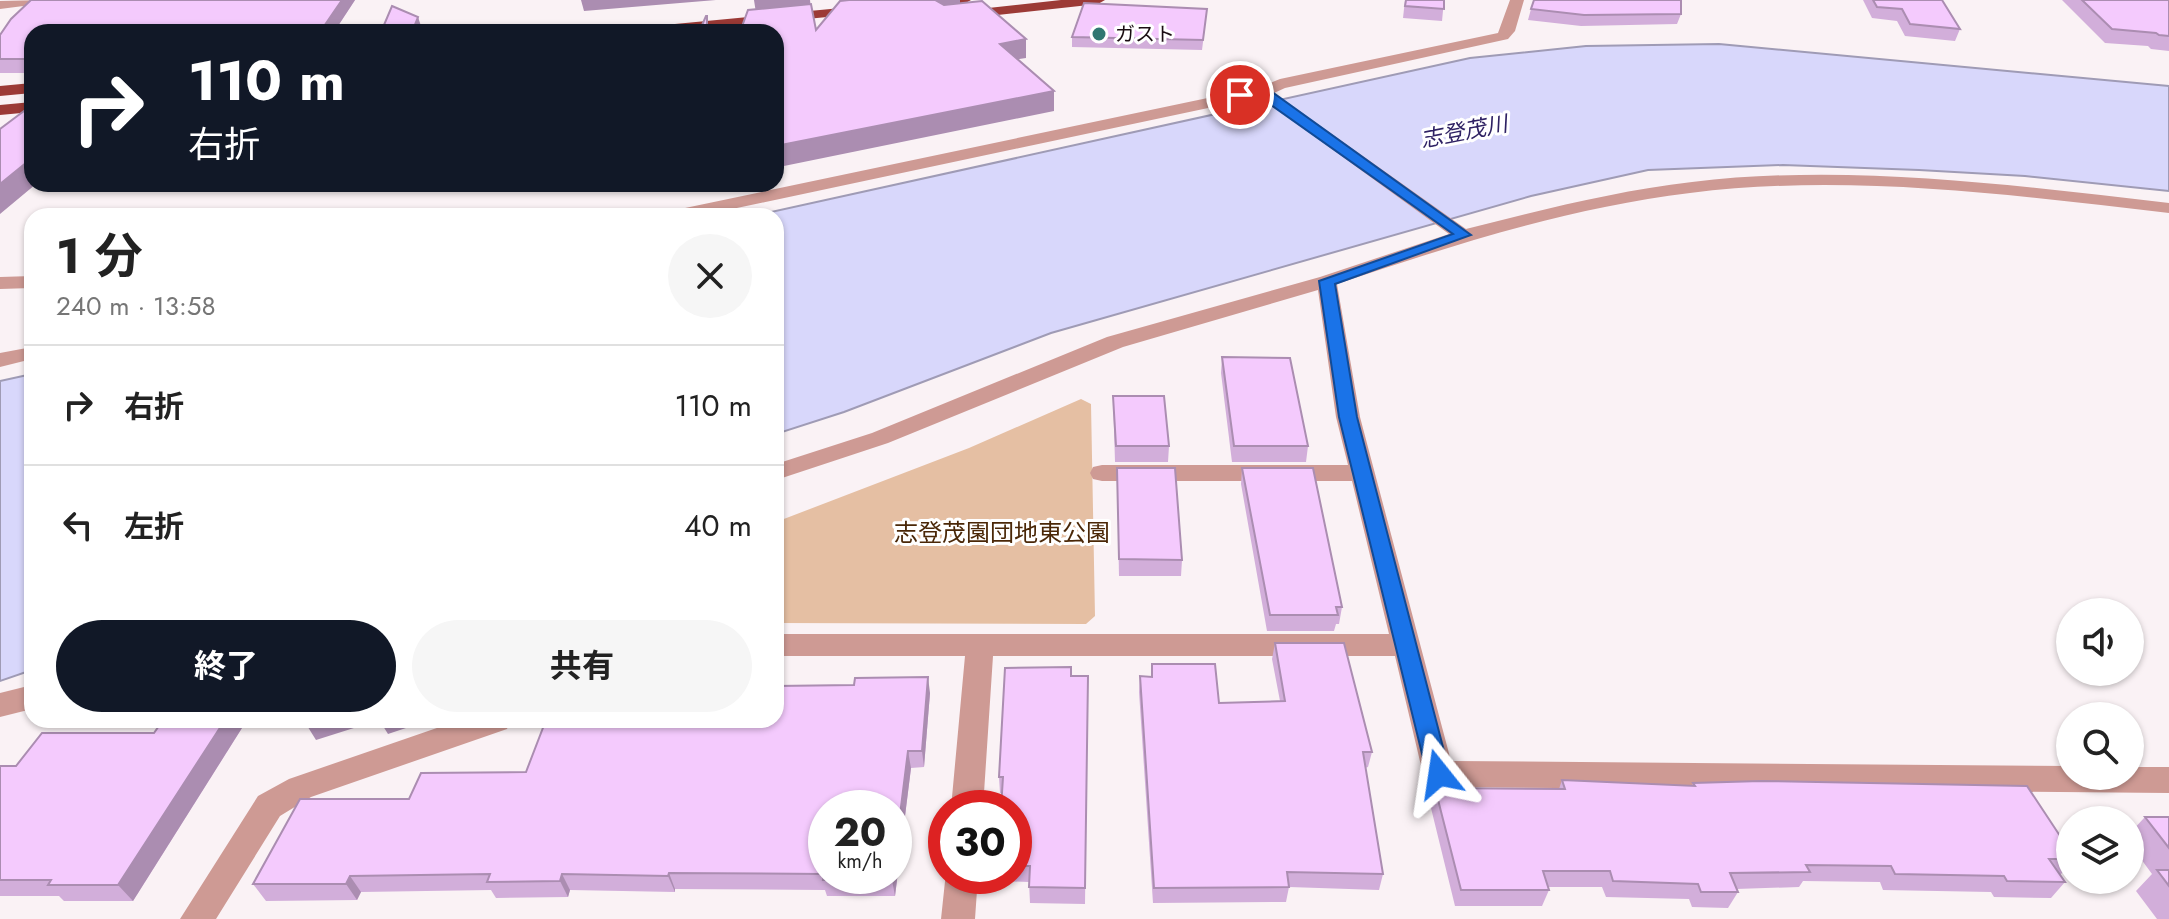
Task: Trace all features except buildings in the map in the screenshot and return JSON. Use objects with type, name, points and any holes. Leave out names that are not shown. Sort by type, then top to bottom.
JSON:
[{"type":"highway","points":[[964,0],[915,12],[1098,0]]},
{"type":"highway","points":[[719,24],[880,9]]},
{"type":"highway","points":[[784,32],[874,23]]},
{"type":"highway","points":[[0,91],[24,89]]},
{"type":"highway","points":[[0,110],[24,108]]},
{"type":"street","points":[[0,5],[38,0]]},
{"type":"street","points":[[19,19],[38,0]]},
{"type":"street","points":[[712,208],[1267,94],[1280,84],[1503,36],[1508,31],[1517,0]]},
{"type":"street","points":[[1267,94],[1459,231]]},
{"type":"street","points":[[784,469],[880,438],[1115,342],[1327,281],[1459,231],[1623,198],[1727,184],[1894,183],[2058,195],[2169,208]]},
{"type":"street","points":[[1327,281],[1348,417],[1439,774],[2169,780]]},
{"type":"street","points":[[0,283],[24,282]]},
{"type":"street","points":[[0,360],[24,355]]},
{"type":"street","points":[[1102,473],[1362,473]]},
{"type":"street","points":[[784,645],[1404,645]]},
{"type":"street","points":[[968,790],[980,646]]},
{"type":"street","points":[[0,705],[24,699]]},
{"type":"street","points":[[197,919],[269,806],[300,788],[473,728]]},
{"type":"street","points":[[958,919],[960,894]]},
{"type":"green space","name":"志登茂園団地東公園","points":[[1081,399],[1091,404],[1095,616],[1086,624],[784,623],[784,519],[969,448]]},
{"type":"water","name":"志登茂川","points":[[1719,44],[2169,86],[2169,191],[2025,176],[1919,170],[1783,165],[1648,170],[1531,196],[1051,333],[844,412],[784,431],[784,209],[1470,58],[1586,46]]},
{"type":"water","points":[[24,376],[24,673],[0,681],[0,381]]},
{"type":"place","name":"ガスト","points":[[1099,34]]},
{"type":"route","points":[[1240,95],[1265,91],[1268,98],[1463,235],[1400,259],[1327,281],[1328,304],[1348,417],[1439,774]]}]
